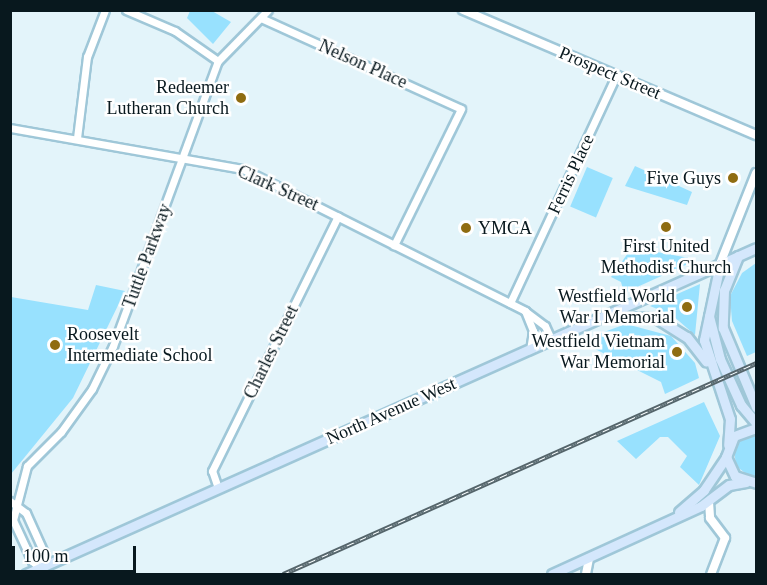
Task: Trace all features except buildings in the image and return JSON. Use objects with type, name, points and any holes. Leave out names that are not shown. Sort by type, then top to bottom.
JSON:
[{"type":"main road","name":"North Avenue West","points":[[26,574],[44,571],[218,488],[756,248]]},
{"type":"main road","points":[[738,256],[724,290],[723,328],[756,407]]},
{"type":"main road","points":[[673,518],[704,490],[726,457],[730,418],[708,364],[704,340],[720,264]]},
{"type":"main road","points":[[709,316],[720,358],[741,405],[756,425],[741,430],[728,445]]},
{"type":"main road","points":[[600,317],[656,318],[687,337],[708,364]]},
{"type":"main road","points":[[726,457],[732,472],[746,482]]},
{"type":"main road","points":[[552,574],[709,502],[729,485],[756,483]]},
{"type":"street","points":[[77,138],[87,57],[105,10]]},
{"type":"street","points":[[126,10],[168,28],[218,61],[263,19],[268,10]]},
{"type":"street","name":"Prospect Street","points":[[463,10],[756,135]]},
{"type":"street","name":"Nelson Place","points":[[263,19],[459,112],[394,245]]},
{"type":"street","name":"Tuttle Parkway","points":[[44,571],[32,561],[13,520],[13,503],[27,466],[78,411],[113,346],[218,61]]},
{"type":"street","name":"Ferris Place","points":[[510,303],[616,76]]},
{"type":"street","name":"Clark Street","points":[[10,128],[243,169],[525,310],[545,326],[551,339]]},
{"type":"street","points":[[720,264],[756,173]]},
{"type":"street","name":"Charles Street","points":[[218,488],[212,471],[338,216]]},
{"type":"street","points":[[525,310],[533,331],[530,349]]},
{"type":"street","points":[[709,502],[710,518],[725,538],[711,574]]},
{"type":"street","points":[[13,503],[26,513],[45,555],[44,571]]},
{"type":"street","points":[[586,574],[589,558]]},
{"type":"shaded area","points":[[190,11],[212,11],[231,22],[213,44],[187,18]]},
{"type":"shaded area","points":[[635,166],[692,192],[687,205],[625,186]]},
{"type":"shaded area","points":[[587,167],[613,178],[596,218],[570,207]]},
{"type":"shaded area","points":[[641,249],[689,258],[690,263],[624,293],[621,282],[611,277],[628,253]]},
{"type":"shaded area","points":[[756,263],[756,352],[747,356],[732,321],[730,296],[742,273]]},
{"type":"shaded area","points":[[700,284],[695,335],[672,315],[650,306]]},
{"type":"shaded area","points":[[96,285],[125,291],[73,398],[11,474],[11,297],[88,310]]},
{"type":"shaded area","points":[[626,324],[671,336],[695,363],[699,378],[665,394],[661,382],[579,341]]},
{"type":"shaded area","points":[[704,402],[720,436],[699,485],[680,467],[687,456],[668,437],[660,437],[636,459],[617,441]]},
{"type":"shaded area","points":[[756,433],[756,476],[749,476],[736,466],[734,449],[743,436]]},
{"type":"railway","points":[[283,574],[756,363]]},
{"type":"place","name":"Redeemer Lutheran Church","points":[[241,98]]},
{"type":"place","name":"Five Guys","points":[[733,178]]},
{"type":"place","name":"First United Methodist Church","points":[[666,227]]},
{"type":"place","name":"YMCA","points":[[466,228]]},
{"type":"place","name":"Westfield World War I Memorial","points":[[687,307]]},
{"type":"place","name":"Roosevelt Intermediate School","points":[[55,345]]},
{"type":"place","name":"Westfield Vietnam War Memorial","points":[[677,352]]}]
